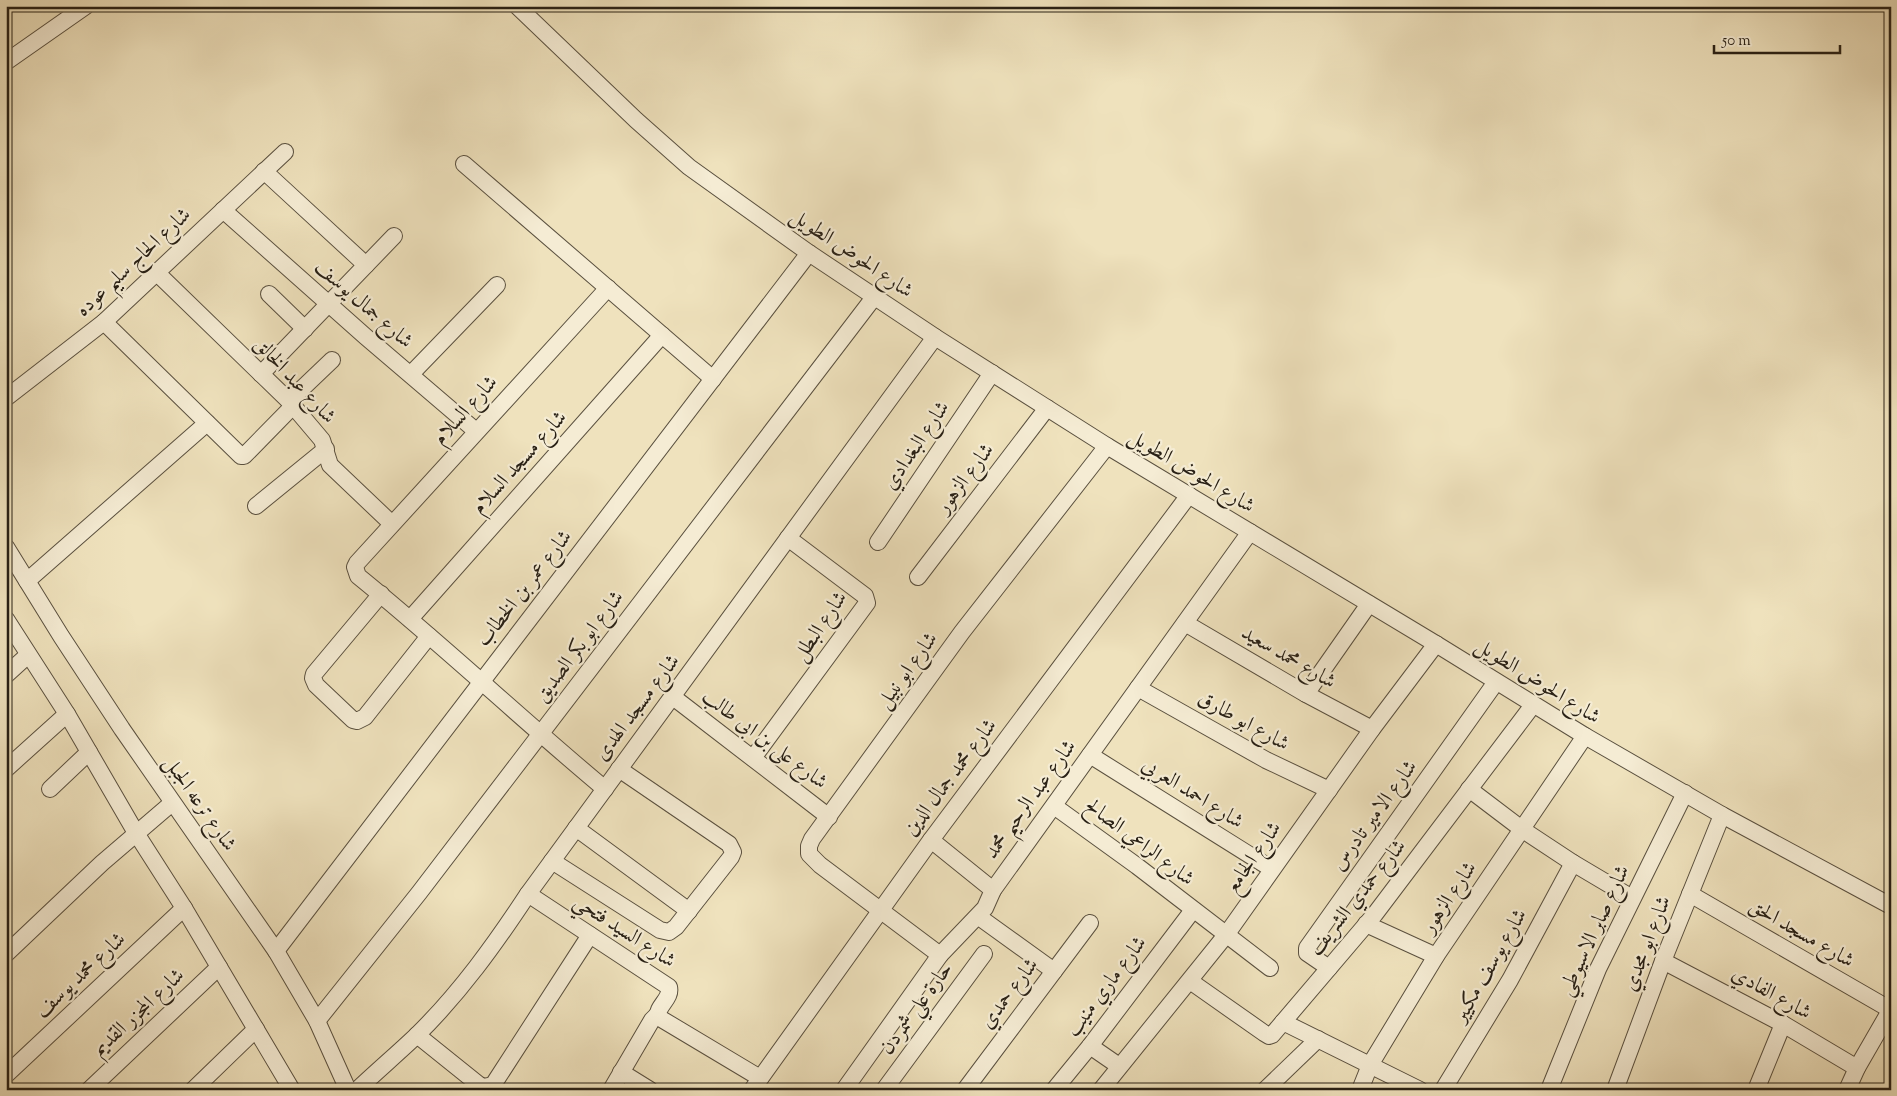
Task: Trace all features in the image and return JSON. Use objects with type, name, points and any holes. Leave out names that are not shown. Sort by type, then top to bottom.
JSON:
[{"type":"street","name":"شارع الحوض الطويل","points":[[517,6],[662,144],[717,189],[809,253],[935,336],[1106,446],[1436,644],[1533,705],[1722,815],[1891,906]]},
{"type":"street","points":[[6,62],[83,7]]},
{"type":"street","name":"شارع الحاج سليم عوده","points":[[6,398],[104,322],[285,152]]},
{"type":"street","points":[[464,164],[713,379]]},
{"type":"street","points":[[264,171],[366,265]]},
{"type":"street","name":"شارع جمال يوسف","points":[[223,210],[476,431]]},
{"type":"street","points":[[262,374],[394,236]]},
{"type":"street","name":"شارع عمر بن الخطاب","points":[[276,951],[809,253]]},
{"type":"street","name":"شارع عبد الخالق","points":[[156,272],[291,404],[322,440],[330,465],[392,524]]},
{"type":"street","points":[[411,374],[497,285]]},
{"type":"street","name":"شارع السلام","points":[[380,594],[358,576],[355,567],[357,563],[608,288]]},
{"type":"street","points":[[269,294],[305,329]]},
{"type":"street","name":"شارع ابو بكر الصديق","points":[[316,1022],[419,893],[874,296]]},
{"type":"street","points":[[104,322],[243,456],[332,360]]},
{"type":"street","name":"شارع مسجد السلام","points":[[410,619],[662,335]]},
{"type":"street","name":"شارع مسجد الهدى","points":[[357,1090],[417,1035],[448,1003],[476,968],[935,336]]},
{"type":"street","name":"شارع البغدادي","points":[[878,542],[992,373]]},
{"type":"street","name":"شارع الزهور","points":[[918,577],[1047,408]]},
{"type":"street","points":[[27,581],[207,423]]},
{"type":"street","name":"شارع ابو نبيل","points":[[880,910],[820,865],[809,854],[809,846],[812,839],[962,632],[1106,446]]},
{"type":"street","points":[[256,506],[326,449]]},
{"type":"street","name":"شارع محمد جمال الدين","points":[[756,1084],[931,840],[1189,495]]},
{"type":"street","name":"شارع عبد الرحيم محمد","points":[[844,1090],[940,955],[964,929],[979,917],[993,890],[1250,532]]},
{"type":"street","name":"شارع البطل","points":[[753,758],[868,603],[865,596],[788,538]]},
{"type":"street","name":"شارع ترعه الجبل","points":[[6,547],[61,636],[172,803],[276,951],[316,1022],[348,1090]]},
{"type":"street","points":[[429,636],[365,717],[357,721],[353,720],[316,686],[313,678],[314,674],[380,594],[410,619],[540,735],[605,789]]},
{"type":"street","points":[[1306,694],[1370,604]]},
{"type":"street","points":[[6,619],[67,714],[136,833],[184,908],[292,1090]]},
{"type":"street","name":"شارع محمد سعيد","points":[[1185,623],[1306,694],[1372,729]]},
{"type":"street","name":"شارع الجامع","points":[[1106,1088],[1119,1066],[1226,935],[1372,729],[1436,644]]},
{"type":"street","points":[[6,675],[28,655]]},
{"type":"street","name":"شارع الامير تادرس","points":[[1329,968],[1307,953],[1307,948],[1496,682]]},
{"type":"street","name":"شارع ابو طارق","points":[[1138,688],[1266,760],[1329,790]]},
{"type":"street","name":"شارع على بن ابى طالب","points":[[673,697],[829,816]]},
{"type":"street","name":"شارع حمدي الشريف","points":[[1190,981],[1267,1035],[1272,1035],[1366,924],[1533,705]]},
{"type":"street","points":[[6,769],[67,714]]},
{"type":"street","name":"شارع الزهور","points":[[1360,1090],[1370,1065],[1436,956],[1585,736]]},
{"type":"street","points":[[50,789],[89,752]]},
{"type":"street","name":"شارع احمد العربي","points":[[1090,755],[1272,869]]},
{"type":"street","points":[[552,861],[664,932],[672,930],[689,911],[730,857],[733,852],[729,844],[620,769]]},
{"type":"street","points":[[1469,789],[1523,830],[1632,898]]},
{"type":"street","name":"شارع صابر الاسيوطي","points":[[1550,1090],[1598,969],[1685,793]]},
{"type":"street","points":[[6,954],[102,863],[172,803]]},
{"type":"street","name":"شارع الراعي الصالح","points":[[1054,806],[1270,968]]},
{"type":"street","name":"شارع ابو مجدي","points":[[1616,1090],[1663,961],[1722,815]]},
{"type":"street","points":[[576,828],[689,911]]},
{"type":"street","points":[[931,840],[993,890]]},
{"type":"street","name":"شارع يوسف مكيير","points":[[1443,1090],[1510,980],[1573,862]]},
{"type":"street","name":"شارع السيد فتحي","points":[[528,894],[669,987],[670,993],[657,1015]]},
{"type":"street","name":"شارع مسجد الحق","points":[[1690,894],[1891,1009]]},
{"type":"street","name":"شارع محمد يوسف","points":[[6,1076],[184,908]]},
{"type":"street","points":[[880,910],[940,955]]},
{"type":"street","name":"شارع ماري منيب","points":[[1054,1090],[1090,1046],[1193,910]]},
{"type":"street","points":[[979,917],[1054,971]]},
{"type":"street","name":"شارع حمدي","points":[[965,1090],[1090,923]]},
{"type":"street","points":[[1366,924],[1436,956]]},
{"type":"street","points":[[417,1035],[478,1084],[483,1087],[493,1085],[497,1082],[590,936]]},
{"type":"street","name":"حارة علي شمردن","points":[[884,1090],[984,954]]},
{"type":"street","name":"شارع الفادي","points":[[1663,961],[1783,1024],[1857,1068]]},
{"type":"street","name":"شارع المجزر القديم","points":[[89,1090],[219,967]]},
{"type":"street","points":[[1847,1090],[1857,1068],[1891,1009]]},
{"type":"street","points":[[611,1090],[652,1020],[657,1015],[756,1084]]},
{"type":"street","points":[[1283,1022],[1420,1090]]},
{"type":"street","points":[[1756,1090],[1783,1024]]},
{"type":"street","points":[[193,1090],[256,1029]]},
{"type":"street","points":[[1265,1090],[1318,1039]]},
{"type":"street","points":[[1090,1046],[1119,1066]]},
{"type":"street","points":[[621,1072],[650,1090]]}]
